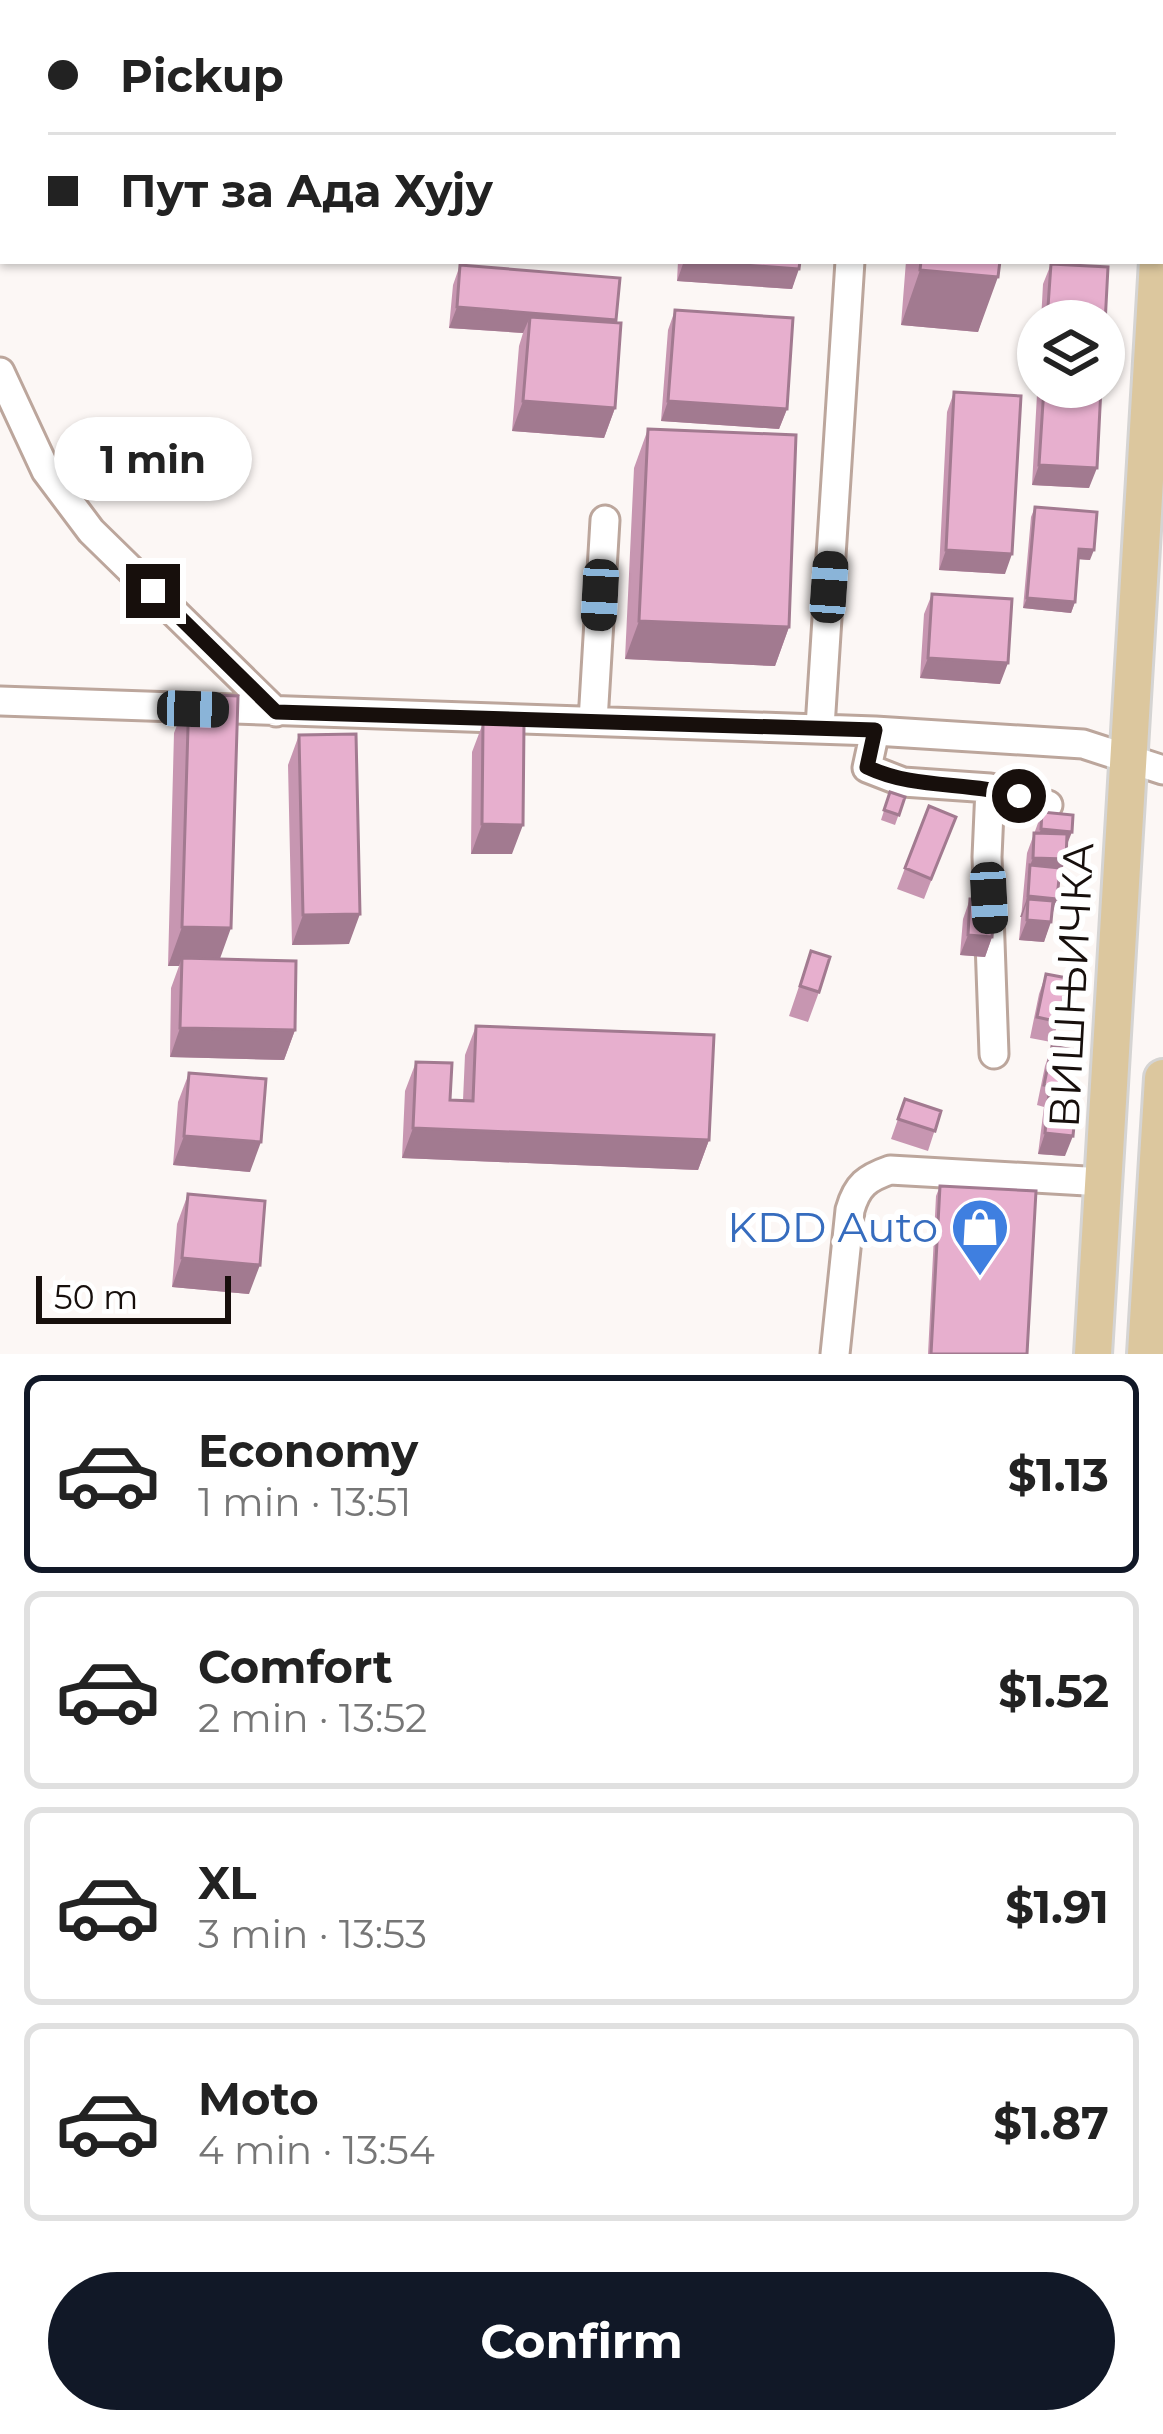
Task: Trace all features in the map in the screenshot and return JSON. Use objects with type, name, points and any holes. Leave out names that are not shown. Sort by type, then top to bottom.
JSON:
[{"type":"main road","name":"ВИШЊИЧКА","points":[[1094,1354],[1104,1181],[1146,765],[1158,264]]},
{"type":"main road","points":[[1147,1354],[1163,1078]]},
{"type":"lane","points":[[820,727],[850,264]]},
{"type":"lane","points":[[0,372],[46,471],[91,530],[276,712]]},
{"type":"lane","points":[[593,721],[605,520]]},
{"type":"lane","points":[[0,701],[875,730],[1083,743],[1146,765]]},
{"type":"lane","points":[[875,730],[867,767],[903,782],[990,788],[1048,806]]},
{"type":"lane","points":[[990,788],[987,857],[994,1054]]},
{"type":"lane","points":[[835,1354],[850,1210],[867,1178],[890,1170],[1104,1181]]},
{"type":"building","points":[[731,264],[800,264],[799,269]]},
{"type":"building","points":[[921,264],[1000,264],[998,277],[920,270]]},
{"type":"building","points":[[1051,264],[1108,267],[1106,300],[1048,300]]},
{"type":"building","points":[[460,265],[620,278],[616,320],[457,307]]},
{"type":"building","points":[[675,310],[793,318],[787,409],[668,401]]},
{"type":"building","points":[[530,317],[621,323],[615,408],[523,401]]},
{"type":"building","points":[[954,392],[1017,396],[1020,408],[1012,554],[946,550]]},
{"type":"building","points":[[1043,408],[1100,408],[1097,468],[1039,465]]},
{"type":"building","points":[[648,429],[796,435],[789,627],[639,621]]},
{"type":"building","points":[[1035,507],[1097,512],[1094,550],[1079,549],[1075,602],[1027,598]]},
{"type":"building","points":[[932,594],[1012,599],[1008,663],[928,658]]},
{"type":"building","points":[[189,694],[238,696],[231,928],[182,927]]},
{"type":"building","points":[[483,723],[524,723],[523,825],[482,824]]},
{"type":"building","points":[[356,734],[360,914],[303,915],[299,735]]},
{"type":"building","points":[[890,792],[905,797],[899,815],[884,810]]},
{"type":"building","points":[[929,806],[956,817],[931,879],[905,868]]},
{"type":"building","points":[[1042,812],[1073,815],[1072,832],[1041,829]]},
{"type":"building","points":[[1034,833],[1067,834],[1066,859],[1033,858]]},
{"type":"building","points":[[1030,865],[1060,868],[1057,899],[1028,896]]},
{"type":"building","points":[[970,899],[995,901],[992,937],[968,935]]},
{"type":"building","points":[[1028,899],[1053,901],[1051,922],[1027,920]]},
{"type":"building","points":[[811,951],[830,957],[819,992],[800,986]]},
{"type":"building","points":[[182,958],[296,961],[295,1030],[180,1028]]},
{"type":"building","points":[[1046,974],[1067,978],[1059,1022],[1037,1017]]},
{"type":"building","points":[[476,1026],[714,1035],[709,1140],[413,1128],[416,1062],[452,1063],[450,1100],[473,1101]]},
{"type":"building","points":[[1052,1046],[1073,1050],[1065,1089],[1044,1085]]},
{"type":"building","points":[[189,1073],[266,1079],[261,1142],[184,1136]]},
{"type":"building","points":[[1049,1093],[1077,1096],[1073,1136],[1045,1133]]},
{"type":"building","points":[[905,1099],[941,1111],[935,1131],[898,1119]]},
{"type":"building","name":"KDD Auto","points":[[940,1186],[1036,1191],[1027,1354],[931,1354]]},
{"type":"building","points":[[188,1194],[265,1201],[260,1265],[182,1258]]},
{"type":"place","name":"KDD Auto","points":[[980,1278]]},
{"type":"route","points":[[153,591],[276,712],[875,730],[867,767],[891,778],[975,785],[1019,796]]}]
